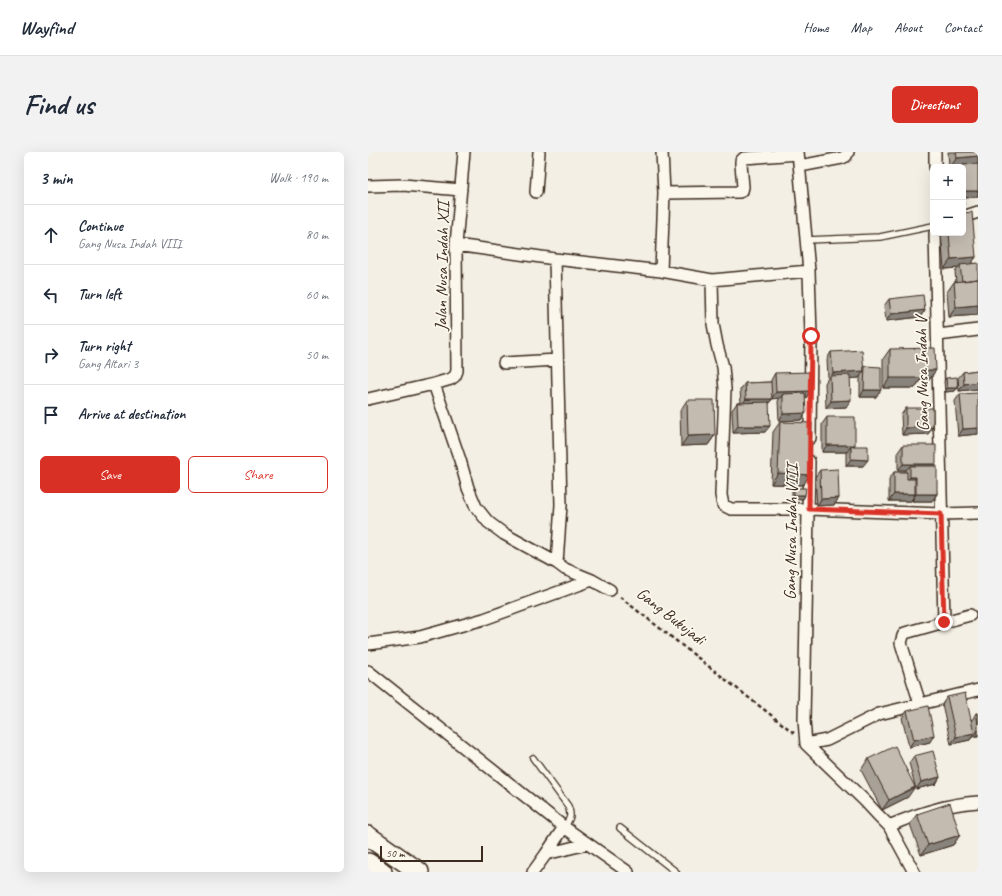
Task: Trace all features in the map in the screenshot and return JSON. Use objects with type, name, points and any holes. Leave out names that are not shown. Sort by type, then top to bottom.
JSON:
[{"type":"highway","points":[[368,836],[419,872]]},
{"type":"highway","points":[[368,863],[382,872]]},
{"type":"street","name":"Jalan Nusa Indah XII","points":[[434,384],[451,379],[455,376],[457,371],[456,245],[464,152]]},
{"type":"street","points":[[536,192],[539,152]]},
{"type":"street","points":[[661,271],[664,193],[662,152]]},
{"type":"street","points":[[800,166],[842,158],[846,156],[848,152]]},
{"type":"street","points":[[935,152],[935,164]]},
{"type":"street","points":[[664,193],[739,192],[742,191],[743,187],[741,160],[744,158],[798,153]]},
{"type":"street","name":"Gang Nusa Indah VIII","points":[[798,153],[809,271],[811,336],[804,720],[806,744]]},
{"type":"street","points":[[368,186],[403,185],[461,190]]},
{"type":"street","points":[[966,216],[978,212]]},
{"type":"street","name":"Gang Nusa Indah V","points":[[936,236],[944,622]]},
{"type":"street","points":[[456,245],[556,259],[661,271],[712,280],[809,271]]},
{"type":"street","points":[[556,259],[561,504],[557,562]]},
{"type":"street","points":[[712,280],[713,324],[723,367],[725,389],[721,495],[723,505],[731,509],[809,509],[941,514],[978,513]]},
{"type":"street","points":[[938,335],[978,330]]},
{"type":"street","points":[[504,363],[557,360]]},
{"type":"street","points":[[368,399],[434,384]]},
{"type":"street","name":"Gang Bukujadi","points":[[434,384],[468,488],[476,507],[488,522],[504,534],[557,562],[565,569],[592,580],[610,590]]},
{"type":"street","points":[[368,644],[420,637],[484,619],[592,580]]},
{"type":"street","points":[[920,704],[902,643],[903,636],[905,633],[970,615]]},
{"type":"street","points":[[368,671],[564,827],[628,872]]},
{"type":"street","points":[[806,744],[827,740],[879,714],[978,690]]},
{"type":"street","points":[[806,744],[866,801],[878,816],[889,826],[914,872]]},
{"type":"street","points":[[889,826],[936,809],[978,802]]},
{"type":"street","points":[[533,872],[564,827]]},
{"type":"street","points":[[546,854],[588,844]]},
{"type":"lane","points":[[806,240],[880,237],[930,227]]},
{"type":"lane","points":[[533,758],[571,812],[570,818],[564,827]]},
{"type":"lane","points":[[620,828],[676,872]]},
{"type":"path","name":"Gang Bukujadi","points":[[610,590],[789,729],[806,744]]},
{"type":"building","points":[[956,152],[978,152],[978,156],[957,158]]},
{"type":"building","points":[[978,164],[978,191],[966,191],[966,165]]},
{"type":"building","points":[[972,212],[976,257],[951,259],[949,236],[966,236],[966,213]]},
{"type":"building","points":[[978,263],[978,279],[962,281],[960,265]]},
{"type":"building","points":[[978,279],[978,305],[956,307],[954,282]]},
{"type":"building","points":[[923,295],[925,310],[891,314],[889,299]]},
{"type":"building","points":[[935,348],[936,370],[922,370],[922,378],[890,378],[890,349]]},
{"type":"building","points":[[862,350],[864,371],[833,373],[831,352]]},
{"type":"building","points":[[865,366],[881,367],[881,390],[864,390]]},
{"type":"building","points":[[978,370],[978,382],[964,384],[963,372]]},
{"type":"building","points":[[811,372],[811,391],[776,392],[775,373]]},
{"type":"building","points":[[850,375],[851,400],[831,401],[830,376]]},
{"type":"building","points":[[957,377],[958,388],[947,388],[946,378]]},
{"type":"building","points":[[771,382],[772,399],[746,399],[745,383]]},
{"type":"building","points":[[805,393],[806,413],[783,414],[783,394]]},
{"type":"building","points":[[978,393],[978,428],[963,429],[960,394]]},
{"type":"building","points":[[687,400],[714,400],[715,435],[688,436]]},
{"type":"building","points":[[769,402],[770,426],[738,426],[737,403]]},
{"type":"building","points":[[906,408],[933,408],[933,427],[906,428]]},
{"type":"building","points":[[827,417],[855,417],[855,445],[827,445]]},
{"type":"building","points":[[780,422],[812,423],[810,475],[778,473]]},
{"type":"building","points":[[903,445],[936,445],[936,464],[903,464]]},
{"type":"building","points":[[851,446],[868,446],[868,460],[851,459]]},
{"type":"building","points":[[910,466],[937,466],[937,494],[916,494],[916,477],[910,477]]},
{"type":"building","points":[[838,469],[839,498],[821,499],[820,470]]},
{"type":"building","points":[[894,472],[907,472],[907,479],[915,479],[915,494],[894,494]]},
{"type":"building","points":[[794,488],[806,488],[805,495],[794,495]]},
{"type":"building","points":[[965,693],[974,733],[956,737],[947,697]]},
{"type":"building","points":[[928,706],[934,735],[914,740],[907,711]]},
{"type":"building","points":[[976,713],[978,713],[978,724]]},
{"type":"building","points":[[895,746],[915,787],[889,800],[868,759]]},
{"type":"building","points":[[933,751],[940,777],[921,782],[914,756]]},
{"type":"building","points":[[950,803],[960,835],[928,845],[917,814]]},
{"type":"route","points":[[811,336],[809,509],[941,514],[944,622]]}]
